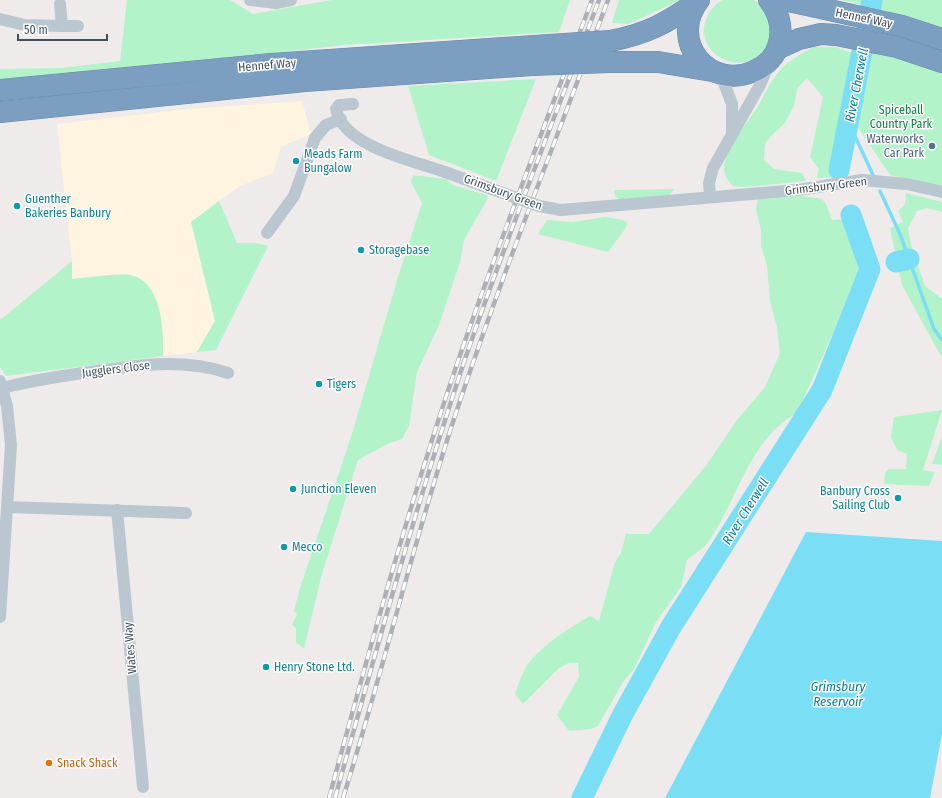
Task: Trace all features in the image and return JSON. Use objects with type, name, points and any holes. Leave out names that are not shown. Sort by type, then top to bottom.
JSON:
[{"type":"highway","points":[[769,0],[775,7],[780,21],[781,35],[774,54]]},
{"type":"highway","name":"Hennef Way","points":[[784,0],[902,26],[942,39]]},
{"type":"highway","points":[[533,56],[635,37],[670,21],[698,1]]},
{"type":"highway","points":[[698,1],[690,20],[689,40],[694,52],[702,63],[717,73]]},
{"type":"highway","name":"Hennef Way","points":[[717,73],[735,77],[748,74],[760,68],[774,54],[799,38],[821,34],[836,35],[897,47],[942,62]]},
{"type":"highway","points":[[533,56],[609,62],[658,62],[717,73]]},
{"type":"highway","name":"Hennef Way","points":[[0,90],[271,64],[533,56]]},
{"type":"highway","name":"Hennef Way","points":[[0,112],[533,56]]},
{"type":"street","points":[[250,0],[276,3],[291,0]]},
{"type":"street","points":[[60,4],[62,26]]},
{"type":"street","points":[[0,19],[25,25],[78,26]]},
{"type":"street","points":[[710,196],[709,183],[713,168],[732,132],[760,85],[774,54]]},
{"type":"street","points":[[717,73],[732,104],[732,132]]},
{"type":"street","points":[[267,233],[294,196],[315,138],[326,125],[341,119],[337,113],[337,106],[353,104]]},
{"type":"street","name":"Grimsbury Green","points":[[341,119],[358,136],[384,152],[550,209],[561,210],[644,204],[710,196],[798,190],[857,181],[885,181],[942,192]]},
{"type":"street","name":"Jugglers Close","points":[[2,384],[160,364],[198,366],[228,373]]},
{"type":"street","points":[[0,617],[10,432],[2,384]]},
{"type":"street","points":[[7,507],[186,512]]},
{"type":"street","name":"Wates Way","points":[[117,510],[143,787]]},
{"type":"shaded area","points":[[302,101],[311,134],[281,147],[273,173],[240,186],[213,205],[205,277],[215,321],[197,352],[163,356],[161,321],[129,275],[72,279],[72,261],[57,124],[189,109]]},
{"type":"green space","points":[[127,0],[230,0],[253,14],[332,0],[570,0],[559,32],[344,45],[0,83],[0,69],[61,68],[120,61]]},
{"type":"green space","points":[[619,0],[680,0],[629,24],[612,23]]},
{"type":"green space","points":[[723,0],[753,0],[759,3],[767,13],[771,26],[770,37],[765,49],[755,58],[743,63],[731,62],[720,58],[711,50],[706,40],[704,28],[708,15],[714,6]]},
{"type":"green space","name":"Spiceball Country Park","points":[[841,0],[942,0],[942,187],[890,175],[857,126],[881,9]]},
{"type":"green space","points":[[814,47],[835,47],[858,55],[836,158],[836,173],[832,177],[817,178],[819,169],[810,157],[823,97],[807,78],[797,89],[794,106],[784,124],[765,144],[764,160],[774,169],[802,173],[806,181],[746,187],[733,186],[727,178],[724,168],[727,153],[739,132],[753,114],[778,72],[794,58]]},
{"type":"green space","points":[[536,79],[496,181],[429,155],[408,86]]},
{"type":"green space","points":[[413,175],[446,179],[453,185],[487,195],[488,198],[464,240],[460,262],[439,325],[417,372],[409,426],[402,439],[387,444],[358,460],[321,577],[304,649],[296,642],[296,628],[292,625],[297,614],[294,611],[299,591],[351,437],[398,277],[422,203],[411,182]]},
{"type":"green space","points":[[614,190],[674,190],[667,197],[619,199],[615,196]]},
{"type":"green space","points":[[906,193],[942,202],[942,212],[927,208],[917,211],[908,228],[911,245],[925,286],[942,299],[942,358],[902,285],[890,228],[903,222],[898,211],[905,204]]},
{"type":"green space","points":[[802,196],[822,199],[826,204],[832,220],[844,219],[863,267],[797,413],[781,423],[768,437],[748,468],[713,535],[705,546],[687,560],[681,587],[656,622],[634,669],[623,682],[598,726],[591,729],[569,731],[557,715],[579,677],[578,663],[568,663],[558,669],[523,704],[515,694],[522,676],[531,660],[544,647],[574,625],[590,616],[599,621],[615,562],[621,553],[626,534],[649,534],[705,467],[737,420],[765,387],[780,353],[777,327],[770,301],[767,265],[761,246],[761,230],[756,210],[758,199]]},
{"type":"green space","points":[[219,201],[237,243],[256,243],[268,246],[216,350],[197,352],[215,321],[191,222]]},
{"type":"green space","points":[[605,217],[623,220],[627,223],[625,229],[608,252],[538,234],[547,220],[573,222]]},
{"type":"green space","points":[[72,261],[72,279],[110,275],[130,275],[141,279],[149,287],[155,296],[159,308],[163,333],[163,356],[6,376],[0,367],[0,320]]},
{"type":"green space","points":[[942,410],[923,470],[935,472],[929,486],[884,484],[885,473],[889,469],[906,469],[907,454],[897,450],[891,437],[894,417]]},
{"type":"green space","points":[[942,436],[942,465],[932,464]]},
{"type":"water","name":"Grimsbury Reservoir","points":[[806,532],[942,541],[942,734],[930,798],[665,798]]},
{"type":"waterway","name":"River Cherwell","points":[[839,170],[872,0]]},
{"type":"waterway","points":[[848,121],[873,175]]},
{"type":"waterway","points":[[880,191],[900,234],[934,329],[942,340]]},
{"type":"waterway","name":"River Cherwell","points":[[582,798],[623,714],[671,627],[822,390],[870,269],[851,215]]},
{"type":"waterway","points":[[896,262],[909,259]]},
{"type":"railway","points":[[329,798],[390,578],[440,415],[490,270],[592,0]]},
{"type":"railway","points":[[335,798],[380,636],[462,368],[512,229],[599,0]]},
{"type":"railway","points":[[343,798],[371,705],[437,471],[452,425],[508,264],[608,0]]},
{"type":"place","name":"Waterworks Car Park","points":[[932,146]]},
{"type":"place","name":"Meads Farm Bungalow","points":[[296,161]]},
{"type":"place","name":"Guenther Bakeries Banbury","points":[[17,206]]},
{"type":"place","name":"Storagebase","points":[[361,250]]},
{"type":"place","name":"Tigers","points":[[319,384]]},
{"type":"place","name":"Junction Eleven","points":[[293,489]]},
{"type":"place","name":"Banbury Cross Sailing Club","points":[[898,498]]},
{"type":"place","name":"Mecco","points":[[284,547]]},
{"type":"place","name":"Henry Stone Ltd.","points":[[266,667]]},
{"type":"place","name":"Snack Shack","points":[[49,763]]}]
